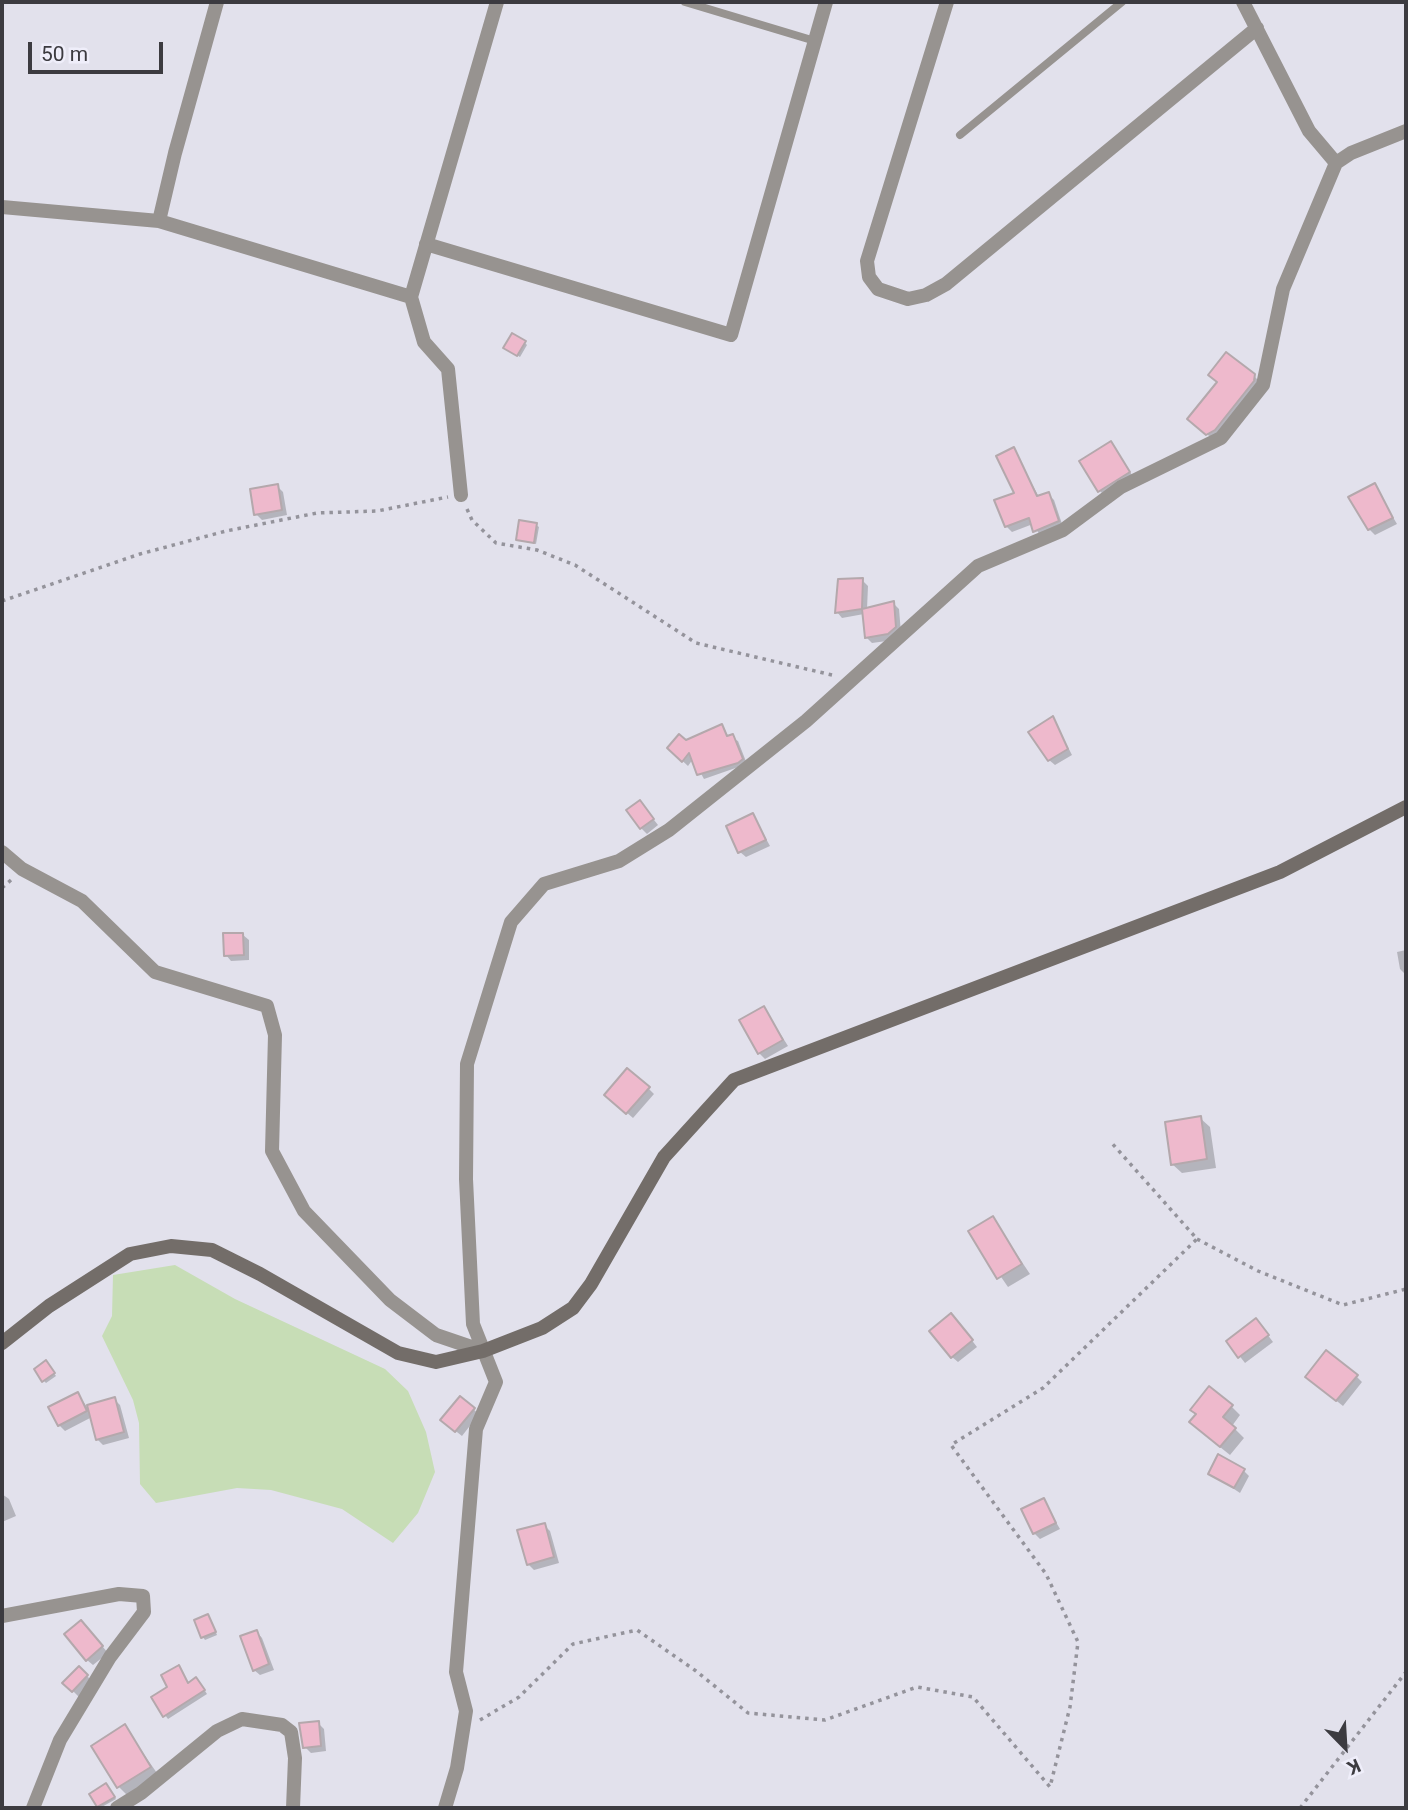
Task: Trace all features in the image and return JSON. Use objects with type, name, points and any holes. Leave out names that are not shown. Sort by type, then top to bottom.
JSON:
[{"type":"street","points":[[159,221],[217,2]]},
{"type":"street","points":[[461,495],[449,369],[424,342],[411,297],[497,2]]},
{"type":"street","points":[[426,244],[731,335],[826,2]]},
{"type":"street","points":[[947,2],[867,261],[869,277],[878,289],[908,299],[926,295],[946,284],[1257,28]]},
{"type":"street","points":[[1243,2],[1309,131],[1336,163]]},
{"type":"street","points":[[445,1808],[466,1711],[456,1672],[476,1429],[496,1382],[473,1324],[466,1180],[467,1064],[511,922],[544,884],[619,861],[669,830],[806,721],[978,566],[1063,530],[1121,487],[1221,438],[1263,385],[1283,289],[1336,163],[1351,153],[1406,131]]},
{"type":"street","points":[[2,207],[159,221],[411,297]]},
{"type":"street","points":[[2,1343],[49,1306],[130,1254],[171,1246],[212,1250],[260,1274],[398,1353],[436,1363],[483,1352],[542,1328],[573,1308],[591,1284],[664,1157],[734,1080],[1280,872],[1406,807]]},
{"type":"street","points":[[2,852],[22,869],[82,901],[155,972],[267,1006],[275,1035],[272,1152],[304,1210],[390,1300],[436,1335],[483,1352]]},
{"type":"street","points":[[2,1616],[119,1594],[143,1596],[144,1612],[110,1657],[60,1740],[33,1808]]},
{"type":"street","points":[[117,1808],[141,1793],[217,1731],[242,1719],[282,1725],[291,1732],[295,1758],[293,1808]]},
{"type":"lane","points":[[685,2],[815,41]]},
{"type":"lane","points":[[960,135],[1122,2]]},
{"type":"path","points":[[2,601],[141,554],[226,531],[317,513],[377,511],[461,495],[472,520],[496,543],[537,550],[575,565],[696,643],[852,680]]},
{"type":"path","points":[[1110,1141],[1197,1239],[1258,1271],[1343,1305],[1406,1289]]},
{"type":"path","points":[[463,1731],[519,1697],[573,1644],[637,1630],[696,1671],[748,1713],[825,1720],[917,1687],[973,1697],[1051,1787],[1070,1707],[1078,1642],[1046,1574],[951,1445],[1043,1388],[1197,1239]]},
{"type":"path","points":[[1300,1808],[1406,1672]]},
{"type":"green space","points":[[175,1265],[235,1299],[385,1369],[408,1391],[426,1432],[435,1472],[418,1513],[393,1543],[342,1509],[271,1490],[237,1488],[156,1503],[140,1484],[139,1423],[133,1400],[102,1336],[112,1316],[113,1275]]},
{"type":"building","points":[[512,333],[526,341],[517,356],[503,348]]},
{"type":"building","points":[[1226,352],[1255,374],[1254,381],[1215,430],[1206,435],[1187,419],[1217,382],[1208,375]]},
{"type":"building","points":[[1111,441],[1130,472],[1098,492],[1079,461]]},
{"type":"building","points":[[1014,447],[1037,496],[1049,492],[1059,521],[1033,532],[1029,518],[1005,527],[994,500],[1014,493],[996,456]]},
{"type":"building","points":[[1375,483],[1393,518],[1368,530],[1348,497]]},
{"type":"building","points":[[278,484],[282,510],[254,515],[250,489]]},
{"type":"building","points":[[519,520],[537,523],[534,543],[516,540]]},
{"type":"building","points":[[863,578],[862,609],[835,613],[838,579]]},
{"type":"building","points":[[894,601],[896,627],[888,634],[865,638],[862,609]]},
{"type":"building","points":[[1053,716],[1068,749],[1048,761],[1028,732]]},
{"type":"building","points":[[722,724],[727,736],[733,734],[743,759],[738,763],[697,775],[689,753],[682,762],[667,748],[679,734],[686,740]]},
{"type":"building","points":[[640,800],[654,819],[640,829],[626,810]]},
{"type":"building","points":[[753,813],[766,840],[738,853],[726,826]]},
{"type":"building","points":[[223,933],[243,933],[244,955],[224,956]]},
{"type":"building","points":[[764,1006],[783,1040],[758,1054],[739,1020]]},
{"type":"building","points":[[627,1068],[650,1087],[626,1114],[604,1095]]},
{"type":"building","points":[[1201,1116],[1207,1159],[1171,1165],[1165,1122]]},
{"type":"building","points":[[993,1216],[1022,1264],[997,1279],[968,1231]]},
{"type":"building","points":[[951,1313],[973,1340],[951,1358],[929,1331]]},
{"type":"building","points":[[1256,1318],[1269,1335],[1238,1358],[1226,1341]]},
{"type":"building","points":[[1326,1350],[1358,1375],[1336,1401],[1305,1377]]},
{"type":"building","points":[[46,1360],[55,1373],[42,1382],[34,1369]]},
{"type":"building","points":[[1209,1386],[1233,1405],[1223,1417],[1236,1428],[1220,1447],[1189,1422],[1196,1414],[1190,1410]]},
{"type":"building","points":[[78,1392],[87,1411],[58,1426],[48,1407]]},
{"type":"building","points":[[460,1396],[475,1408],[455,1432],[440,1420]]},
{"type":"building","points":[[115,1397],[124,1432],[96,1440],[87,1405]]},
{"type":"building","points":[[1218,1454],[1245,1469],[1234,1488],[1208,1474]]},
{"type":"building","points":[[1044,1498],[1056,1523],[1033,1534],[1021,1509]]},
{"type":"building","points":[[545,1523],[554,1557],[527,1565],[517,1530]]},
{"type":"building","points":[[208,1614],[216,1632],[201,1638],[194,1620]]},
{"type":"building","points":[[81,1620],[103,1646],[86,1661],[64,1634]]},
{"type":"building","points":[[257,1630],[269,1664],[253,1671],[240,1636]]},
{"type":"building","points":[[179,1665],[188,1683],[196,1677],[205,1690],[163,1717],[151,1697],[167,1687],[161,1675]]},
{"type":"building","points":[[79,1666],[88,1675],[72,1692],[62,1683]]},
{"type":"building","points":[[319,1721],[321,1746],[303,1748],[299,1723]]},
{"type":"building","points":[[125,1724],[151,1767],[117,1788],[91,1746]]},
{"type":"building","points":[[106,1783],[115,1797],[97,1807],[89,1794]]}]
